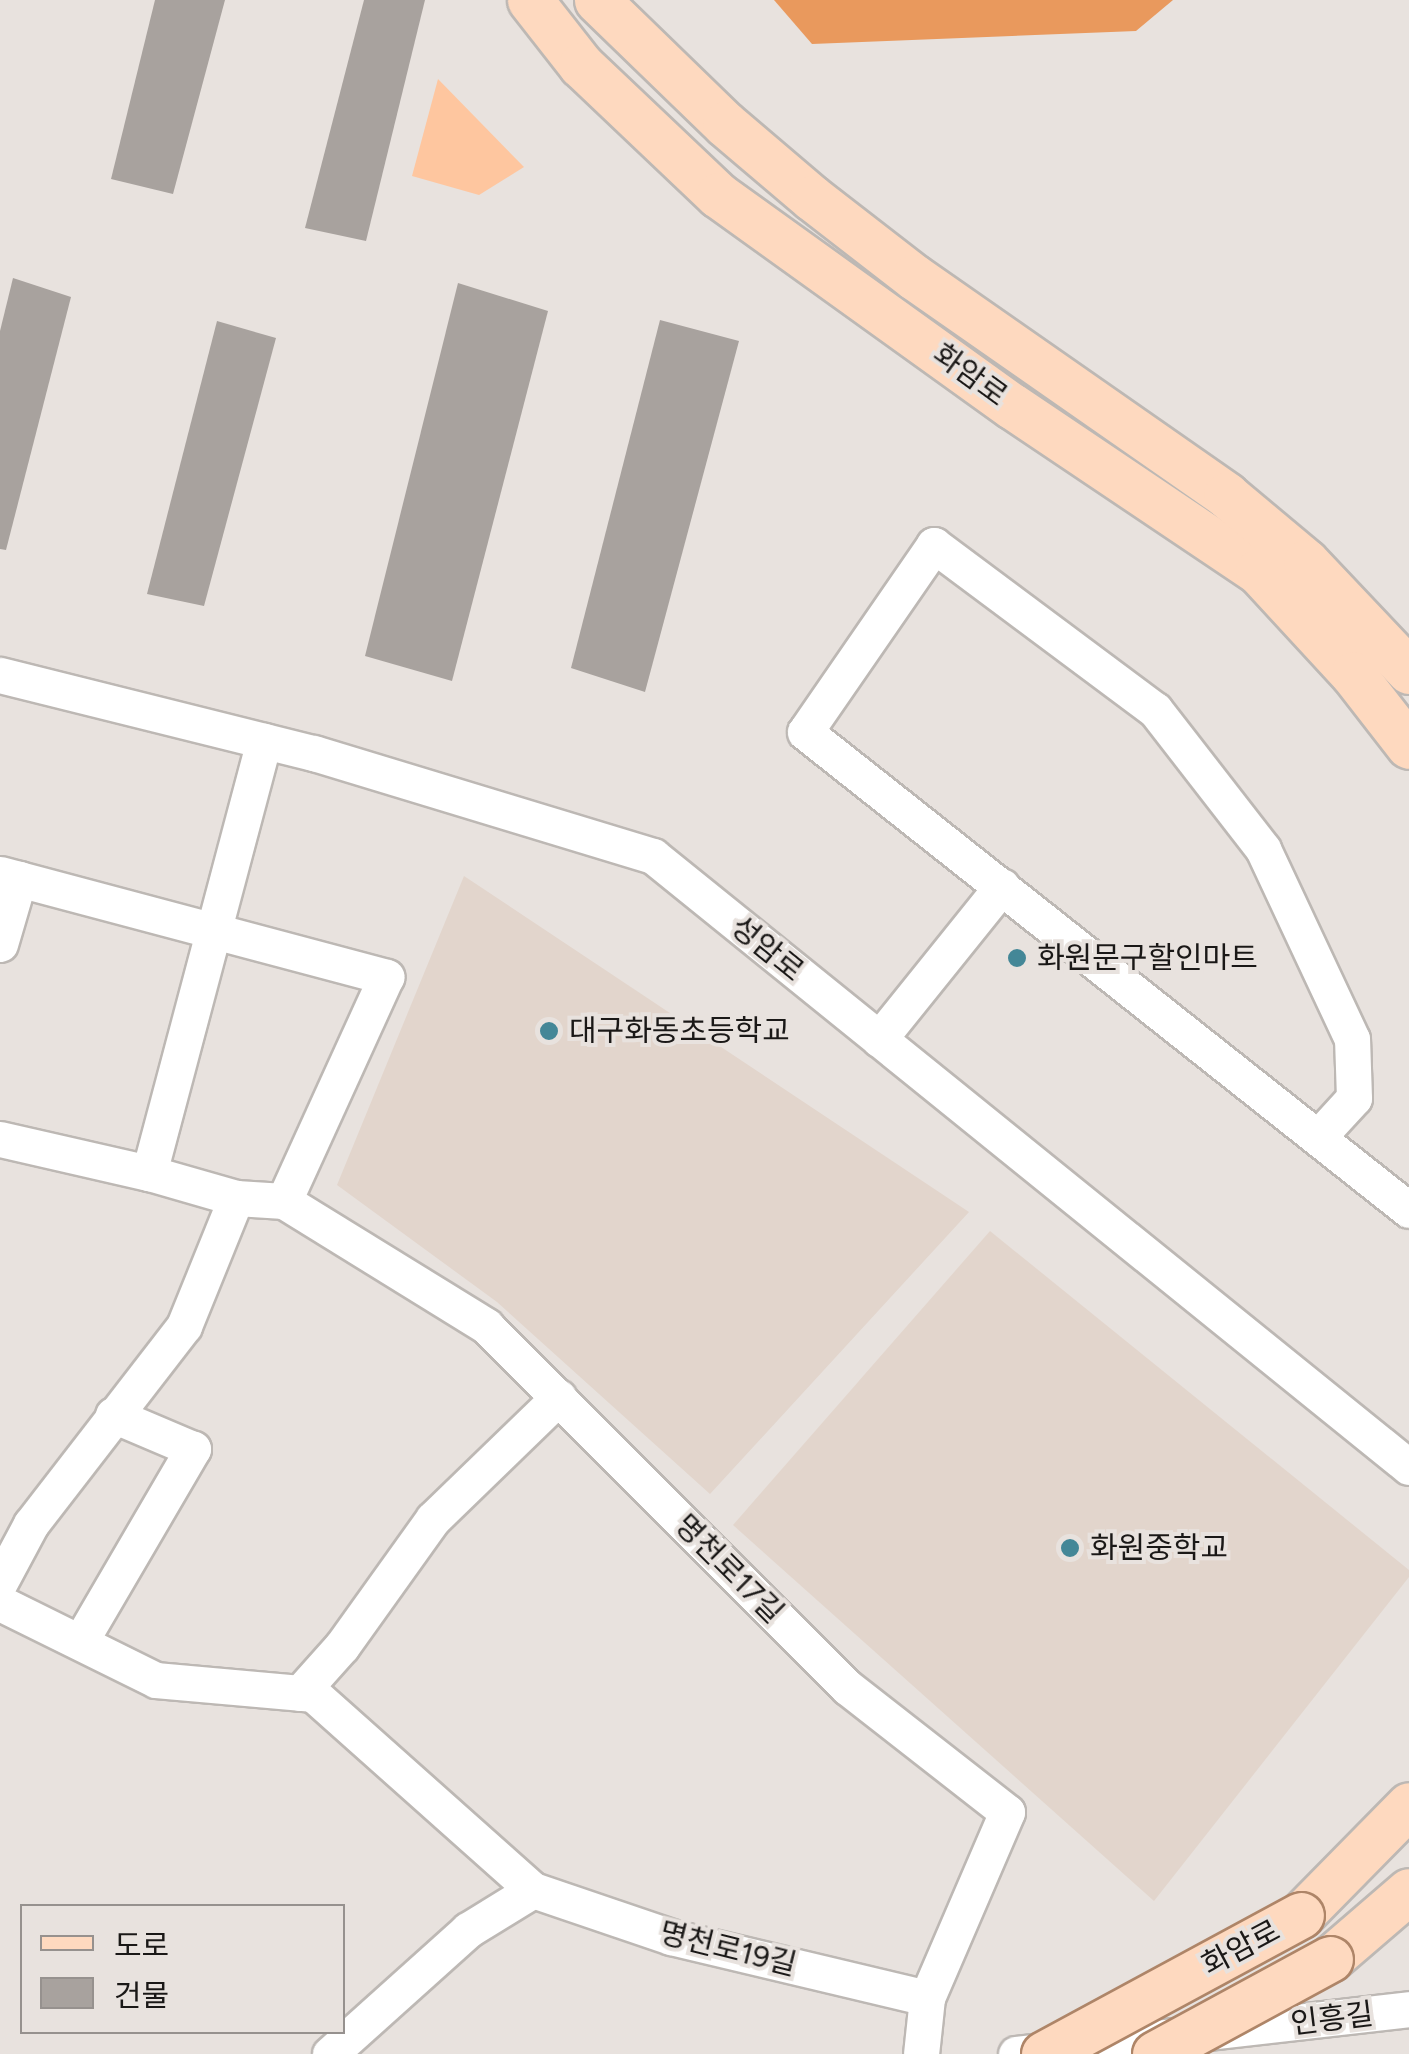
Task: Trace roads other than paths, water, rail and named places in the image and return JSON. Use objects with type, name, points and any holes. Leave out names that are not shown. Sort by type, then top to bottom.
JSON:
[{"type":"main road","name":"화암로","points":[[530,0],[580,65],[718,194],[1012,406],[1258,571],[1353,674],[1409,746]]},
{"type":"main road","name":"화암로","points":[[598,0],[725,124],[812,198],[929,287],[1226,495],[1306,562],[1409,670]]},
{"type":"main road","name":"화암로","points":[[1044,2054],[1301,1915],[1409,1804]]},
{"type":"main road","name":"화암로","points":[[1155,2054],[1330,1959],[1409,1891]]},
{"type":"street","points":[[1320,1135],[1354,1098],[1352,1039],[1263,850],[1154,710],[934,544],[806,732],[1320,1135],[1409,1210]]},
{"type":"street","name":"성암로","points":[[0,675],[264,741],[653,856],[1409,1467]]},
{"type":"street","points":[[149,1173],[264,741]]},
{"type":"street","points":[[0,944],[10,876],[386,976],[284,1201]]},
{"type":"street","points":[[879,1039],[1002,886]]},
{"type":"street","name":"명천로17길","points":[[0,1139],[149,1173],[236,1198],[284,1201],[486,1326],[847,1686],[1007,1812],[927,1998],[921,2054]]},
{"type":"street","points":[[0,1582],[31,1524],[184,1326],[236,1198]]},
{"type":"street","points":[[300,1693],[342,1646],[432,1519],[559,1397]]},
{"type":"street","points":[[80,1642],[193,1448],[113,1415]]},
{"type":"street","name":"명천로19길","points":[[0,1603],[156,1680],[313,1694],[533,1890],[671,1937],[927,1998]]},
{"type":"street","points":[[330,2054],[468,1930],[533,1890]]},
{"type":"street","name":"인흥길","points":[[1016,2054],[1409,2009]]},
{"type":"place","name":"화원문구할인마트","points":[[1017,958]]},
{"type":"place","name":"대구화동초등학교","points":[[549,1031]]},
{"type":"place","name":"화원중학교","points":[[1070,1548]]}]
